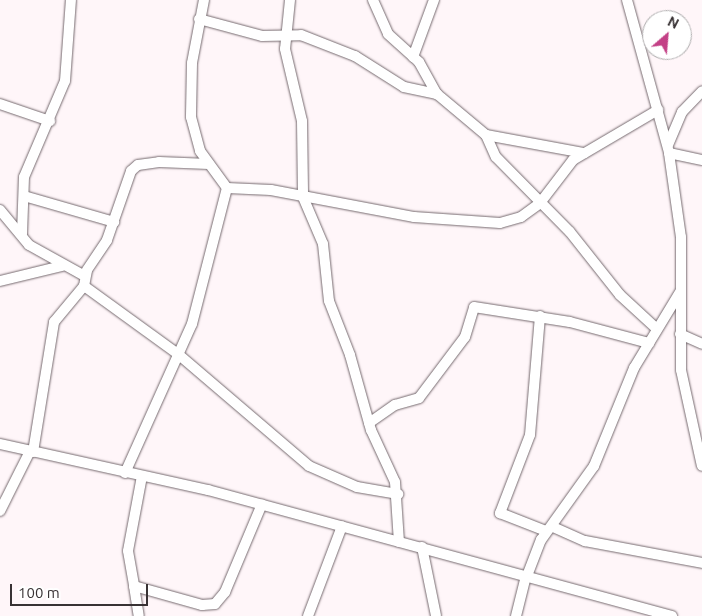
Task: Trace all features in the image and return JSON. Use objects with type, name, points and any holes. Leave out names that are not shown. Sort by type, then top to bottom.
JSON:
[{"type":"street","points":[[22,234],[24,177],[50,121],[68,63],[71,0]]},
{"type":"street","points":[[204,0],[199,20],[191,117],[200,151],[227,188],[304,197],[414,217],[485,222],[521,218],[540,203],[558,175],[584,153],[658,110]]},
{"type":"street","points":[[290,0],[286,34],[286,56],[302,121],[304,197],[319,226],[328,264],[327,294],[369,423],[398,494],[399,542]]},
{"type":"street","points":[[373,0],[388,34],[413,56],[437,94],[486,135],[496,158],[570,232],[620,295],[657,329]]},
{"type":"street","points":[[413,56],[434,0]]},
{"type":"street","points":[[627,0],[668,150],[681,237],[680,370],[702,466]]},
{"type":"street","points":[[199,20],[262,36],[286,34],[355,56],[404,87],[437,94]]},
{"type":"street","points":[[668,150],[682,112],[702,90]]},
{"type":"street","points":[[0,104],[50,121]]},
{"type":"street","points":[[486,135],[584,153]]},
{"type":"street","points":[[668,150],[702,160]]},
{"type":"street","points":[[0,511],[32,451],[54,322],[85,281],[114,222],[124,186],[138,165],[182,160],[209,164]]},
{"type":"street","points":[[125,473],[178,354],[206,281],[227,188]]},
{"type":"street","points":[[24,196],[114,222]]},
{"type":"street","points":[[0,210],[22,234],[29,245],[85,281],[178,354],[309,466],[357,487],[398,494]]},
{"type":"street","points":[[0,281],[62,266]]},
{"type":"street","points":[[516,616],[526,576],[550,529],[594,466],[648,343],[680,292]]},
{"type":"street","points":[[369,423],[395,404],[419,398],[465,337],[474,307],[540,316],[648,343]]},
{"type":"street","points":[[540,316],[530,435],[500,513],[585,541],[702,563]]},
{"type":"street","points":[[680,334],[702,344]]},
{"type":"street","points":[[0,444],[262,504],[672,616]]},
{"type":"street","points":[[139,616],[128,551],[142,476]]},
{"type":"street","points":[[134,586],[202,605],[215,604],[262,504]]},
{"type":"street","points":[[308,616],[342,526]]},
{"type":"street","points":[[422,547],[436,616]]}]
